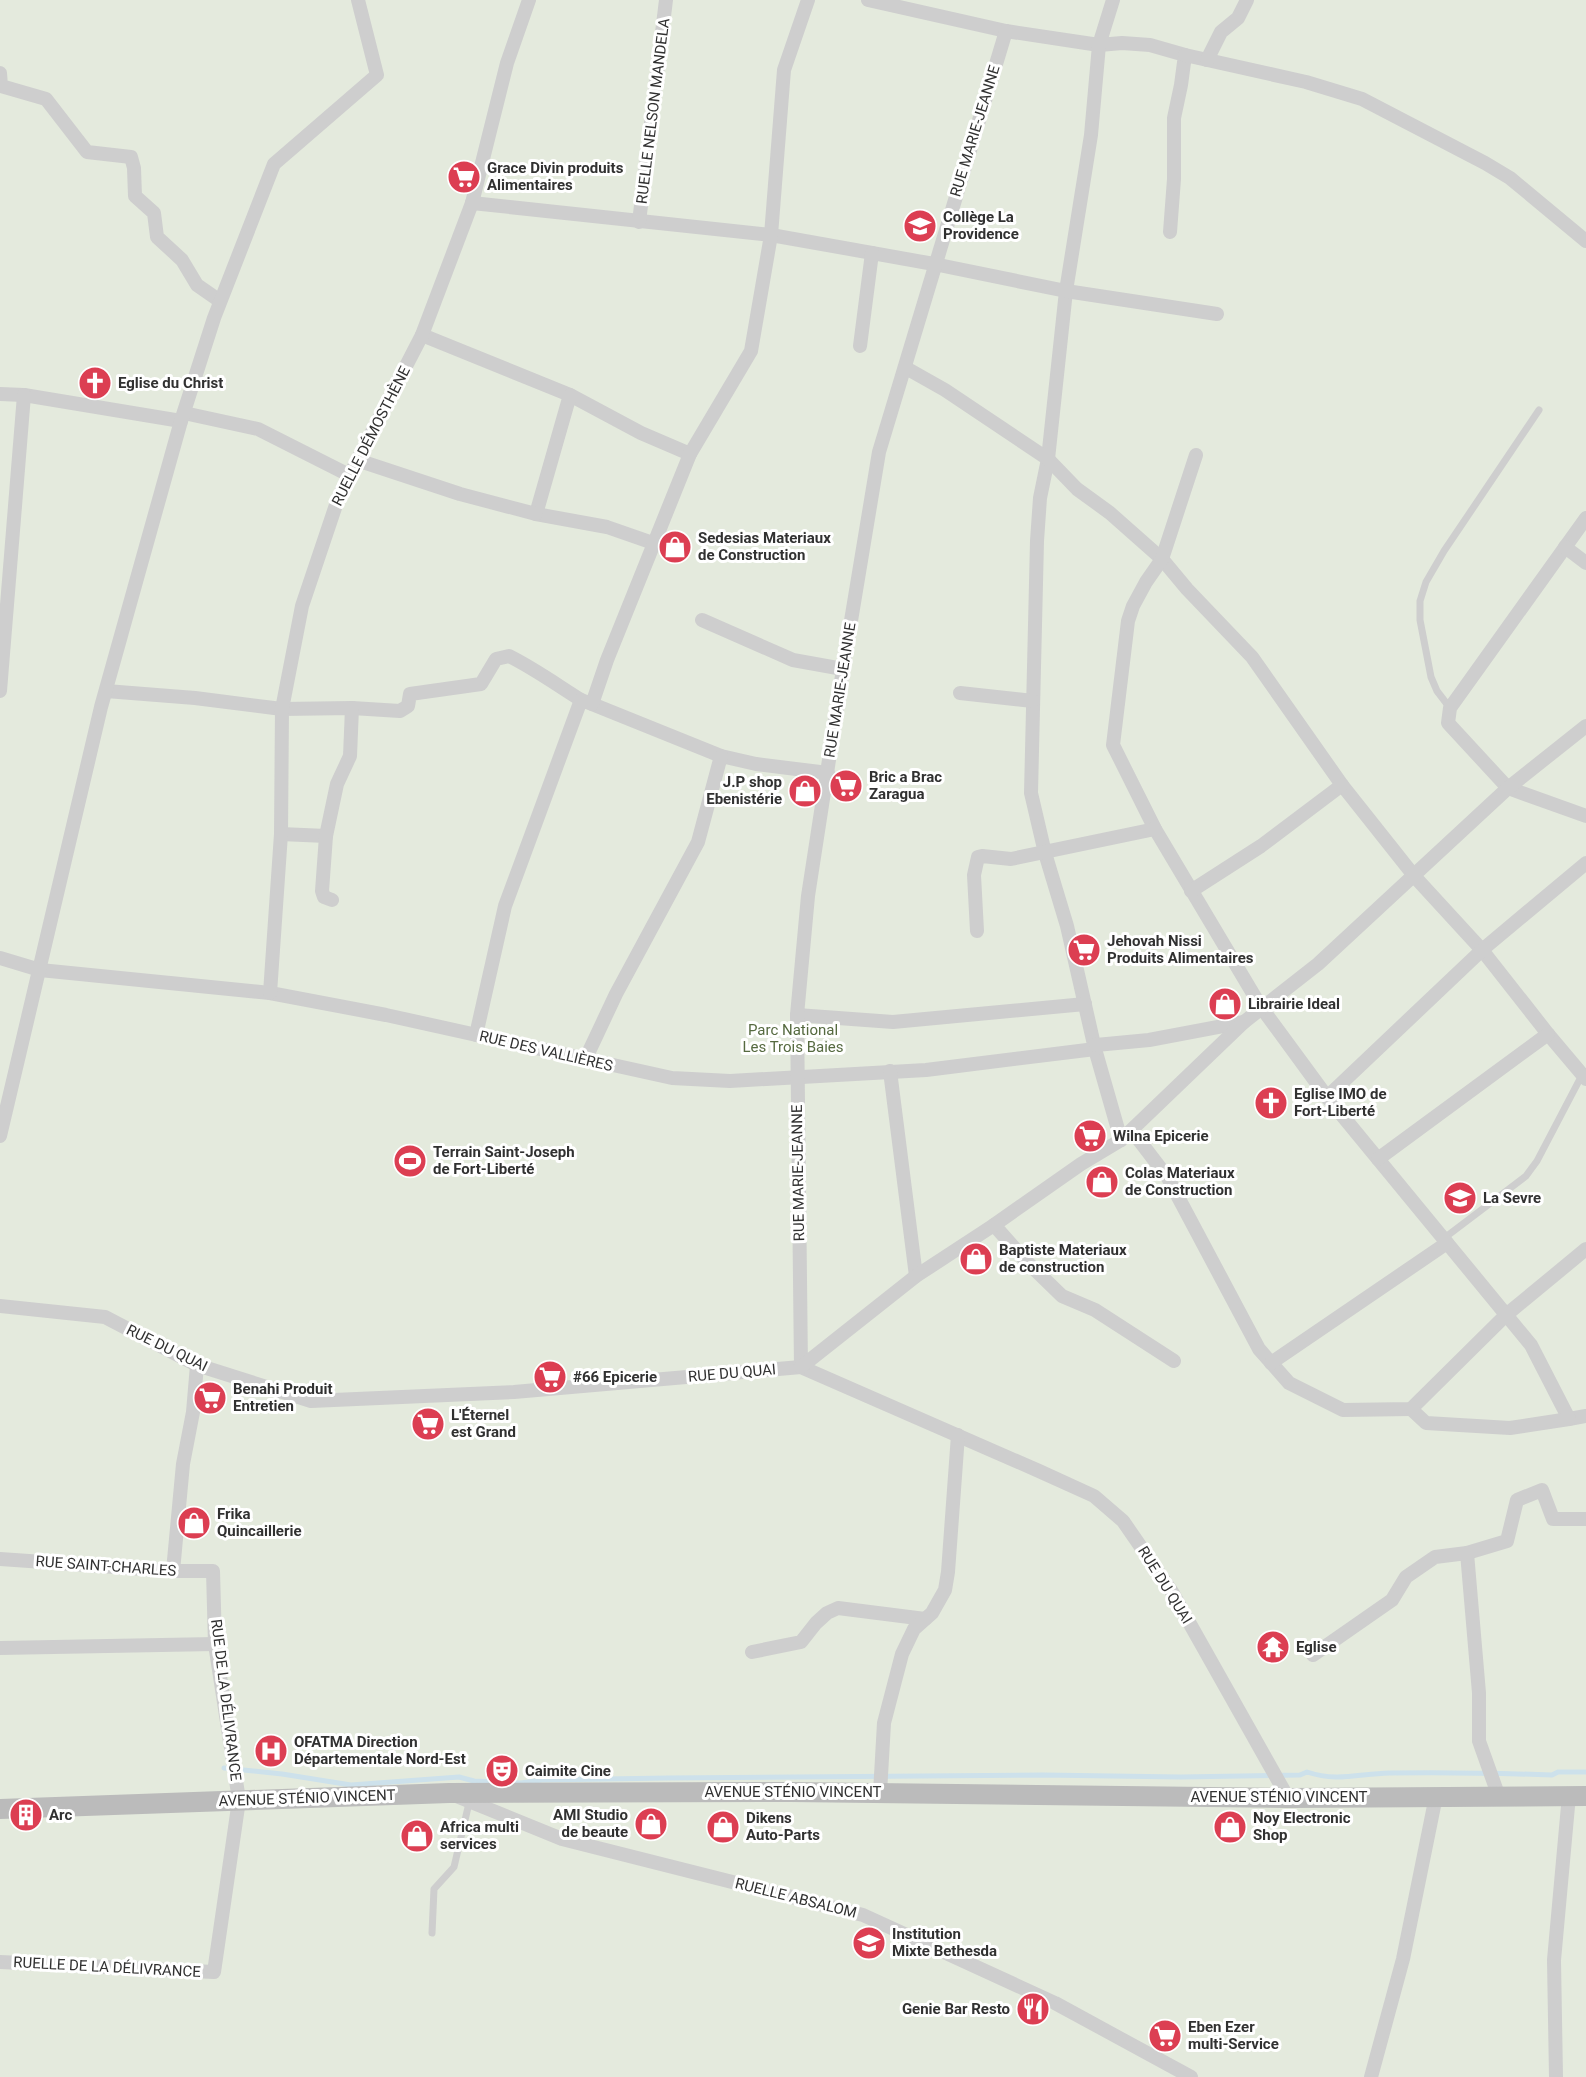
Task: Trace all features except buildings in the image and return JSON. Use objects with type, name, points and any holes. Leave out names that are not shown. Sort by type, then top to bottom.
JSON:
[{"type":"main road","name":"AVENUE STÉNIO VINCENT","points":[[0,1809],[449,1793],[879,1793],[1288,1798],[1577,1796]]},
{"type":"street","points":[[0,1136],[106,691],[182,417],[220,301],[274,164],[377,75],[358,0]]},
{"type":"street","name":"RUELLE DÉMOSTHÈNE","points":[[270,993],[280,834],[282,709],[302,606],[339,496],[422,335],[472,203],[507,63],[529,0]]},
{"type":"street","name":"RUELLE NELSON MANDELA","points":[[639,222],[666,0]]},
{"type":"street","points":[[476,1035],[505,906],[586,702],[607,660],[690,454],[751,351],[771,235],[784,70],[808,0]]},
{"type":"street","points":[[868,0],[1006,31],[1099,45],[1122,43],[1150,45],[1306,82],[1362,99],[1510,178],[1586,241]]},
{"type":"street","points":[[1113,0],[1099,45],[1091,135],[1066,291],[1048,459],[1040,498],[1031,793],[1045,853],[1067,926],[1096,1047],[1126,1136],[1168,1178],[1259,1349],[1289,1383],[1342,1410],[1411,1409],[1426,1423],[1510,1428],[1586,1416]]},
{"type":"street","points":[[1208,60],[1221,32],[1238,18],[1247,0]]},
{"type":"street","name":"RUE MARIE-JEANNE","points":[[801,1367],[797,1015],[808,896],[879,452],[1006,31]]},
{"type":"street","points":[[1170,232],[1174,179],[1174,118],[1185,55]]},
{"type":"street","points":[[0,73],[1,86],[46,99],[87,152],[131,157],[134,168],[135,196],[154,213],[157,237],[182,260],[197,285],[220,301]]},
{"type":"street","points":[[472,203],[771,235],[934,264],[1066,291],[1217,314]]},
{"type":"street","points":[[860,346],[872,253]]},
{"type":"street","points":[[422,335],[570,395],[641,433],[690,454]]},
{"type":"street","points":[[906,368],[945,390],[1048,459],[1077,489],[1110,513],[1162,559],[1187,589],[1252,657],[1342,785],[1415,877],[1482,950],[1584,1077]]},
{"type":"street","points":[[0,394],[24,395],[258,429],[349,475]]},
{"type":"street","points":[[0,691],[24,395]]},
{"type":"street","points":[[536,514],[570,395]]},
{"type":"street","points":[[1196,455],[1162,559],[1146,582],[1128,621],[1113,745],[1155,829],[1261,1007],[1327,1097],[1531,1344],[1569,1419]]},
{"type":"street","points":[[357,460],[460,494],[536,514],[608,527],[653,543]]},
{"type":"street","points":[[1586,518],[1450,708],[1448,723],[1508,788],[1586,816]]},
{"type":"street","points":[[1565,547],[1586,563]]},
{"type":"street","points":[[702,620],[793,660],[843,669]]},
{"type":"street","points":[[106,691],[195,698],[282,709],[352,708],[400,711],[408,706],[410,694],[481,684],[496,659],[509,656],[538,670],[556,685],[586,702],[721,756],[756,764],[828,774]]},
{"type":"street","points":[[960,693],[1033,701]]},
{"type":"street","points":[[332,900],[324,897],[322,891],[326,836],[337,784],[350,756],[352,708]]},
{"type":"street","points":[[801,1367],[916,1276],[1126,1136],[1244,1022],[1318,964],[1415,877],[1508,788],[1586,726]]},
{"type":"street","points":[[585,1060],[616,994],[698,842],[721,756]]},
{"type":"street","points":[[1191,891],[1261,846],[1342,785]]},
{"type":"street","points":[[977,931],[974,875],[978,857],[1011,859],[1155,829]]},
{"type":"street","points":[[280,834],[326,836]]},
{"type":"street","points":[[1327,1097],[1482,950],[1586,863]]},
{"type":"street","name":"RUE DES VALLIÈRES","points":[[0,958],[40,970],[270,993],[672,1078],[730,1081],[954,1068],[1149,1040],[1244,1022]]},
{"type":"street","points":[[797,1015],[892,1022],[1085,1004]]},
{"type":"street","points":[[1378,1159],[1548,1034]]},
{"type":"street","points":[[890,1071],[916,1276]]},
{"type":"street","points":[[994,1225],[1014,1249],[1062,1296],[1095,1310],[1174,1361]]},
{"type":"street","points":[[1271,1363],[1445,1241]]},
{"type":"street","points":[[1411,1409],[1506,1315],[1586,1249]]},
{"type":"street","name":"RUE DU QUAI","points":[[0,1306],[105,1317],[197,1365],[311,1401],[514,1392],[801,1367],[1094,1496],[1123,1521],[1172,1592],[1288,1798]]},
{"type":"street","points":[[173,1571],[183,1464],[193,1412],[197,1365]]},
{"type":"street","points":[[879,1793],[884,1723],[902,1654],[914,1629],[932,1613],[945,1590],[958,1435]]},
{"type":"street","points":[[1313,1655],[1392,1600],[1406,1577],[1436,1557],[1467,1553],[1507,1541],[1517,1500],[1542,1490],[1553,1519],[1586,1519]]},
{"type":"street","points":[[1467,1553],[1479,1693],[1479,1741],[1499,1797]]},
{"type":"street","name":"RUE SAINT-CHARLES","points":[[0,1559],[173,1571],[213,1571]]},
{"type":"street","name":"RUE DE LA DÉLIVRANCE","points":[[213,1571],[215,1644],[239,1800],[214,1972]]},
{"type":"street","points":[[752,1652],[801,1642],[822,1618],[838,1608],[925,1619]]},
{"type":"street","points":[[0,1648],[215,1644]]},
{"type":"street","name":"RUELLE ABSALOM","points":[[449,1793],[562,1839],[863,1915],[1054,2003],[1191,2077]]},
{"type":"street","points":[[1371,2077],[1403,1959],[1436,1796]]},
{"type":"street","points":[[1556,2077],[1554,1960],[1577,1796]]},
{"type":"street","name":"RUELLE DE LA DÉLIVRANCE","points":[[0,1962],[214,1972]]},
{"type":"lane","points":[[1450,708],[1437,691],[1431,677],[1420,620],[1420,601],[1426,582],[1444,551],[1539,410]]},
{"type":"lane","points":[[1445,1241],[1526,1176],[1537,1161],[1584,1077]]},
{"type":"lane","points":[[432,1933],[434,1889],[454,1867],[469,1803]]},
{"type":"green space","name":"Parc National Les Trois Baies","points":[[0,0],[1586,0],[1586,2077],[0,2077]]},
{"type":"waterway","points":[[224,1768],[351,1785],[459,1777],[474,1781],[521,1783],[542,1780],[668,1778],[1043,1775],[1181,1777],[1300,1775],[1307,1772],[1338,1777],[1389,1773],[1552,1775],[1558,1772],[1586,1772]]},
{"type":"place","name":"Grace Divin produits Alimentaires","points":[[464,177]]},
{"type":"place","name":"Collège La Providence","points":[[920,226]]},
{"type":"place","name":"Eglise du Christ","points":[[95,383]]},
{"type":"place","name":"Sedesias Materiaux de Construction","points":[[675,547]]},
{"type":"place","name":"Bric a Brac Zaragua","points":[[846,786]]},
{"type":"place","name":"J.P shop Ebenistérie","points":[[805,791]]},
{"type":"place","name":"Jehovah Nissi Produits Alimentaires","points":[[1084,950]]},
{"type":"place","name":"Librairie Ideal","points":[[1225,1004]]},
{"type":"place","name":"Eglise IMO de Fort-Liberté","points":[[1271,1103]]},
{"type":"place","name":"Wilna Epicerie","points":[[1090,1136]]},
{"type":"place","name":"Terrain Saint-Joseph de Fort-Liberté","points":[[410,1161]]},
{"type":"place","name":"Colas Materiaux de Construction","points":[[1102,1182]]},
{"type":"place","name":"La Sevre","points":[[1460,1198]]},
{"type":"place","name":"Baptiste Materiaux de construction","points":[[976,1259]]},
{"type":"place","name":"#66 Epicerie","points":[[550,1377]]},
{"type":"place","name":"Benahi Produit Entretien","points":[[210,1398]]},
{"type":"place","name":"L'Éternel est Grand","points":[[428,1424]]},
{"type":"place","name":"Frika Quincaillerie","points":[[194,1523]]},
{"type":"place","name":"Eglise","points":[[1273,1647]]},
{"type":"place","name":"OFATMA Direction Départementale Nord-Est","points":[[271,1751]]},
{"type":"place","name":"Caimite Cine","points":[[502,1771]]},
{"type":"place","name":"Arc","points":[[26,1815]]},
{"type":"place","name":"AMI Studio de beaute","points":[[651,1824]]},
{"type":"place","name":"Dikens Auto-Parts","points":[[723,1827]]},
{"type":"place","name":"Noy Electronic Shop","points":[[1230,1827]]},
{"type":"place","name":"Africa multi services","points":[[417,1836]]},
{"type":"place","name":"Institution Mixte Bethesda","points":[[869,1943]]},
{"type":"place","name":"Genie Bar Resto","points":[[1033,2009]]},
{"type":"place","name":"Eben Ezer multi-Service","points":[[1165,2036]]}]
